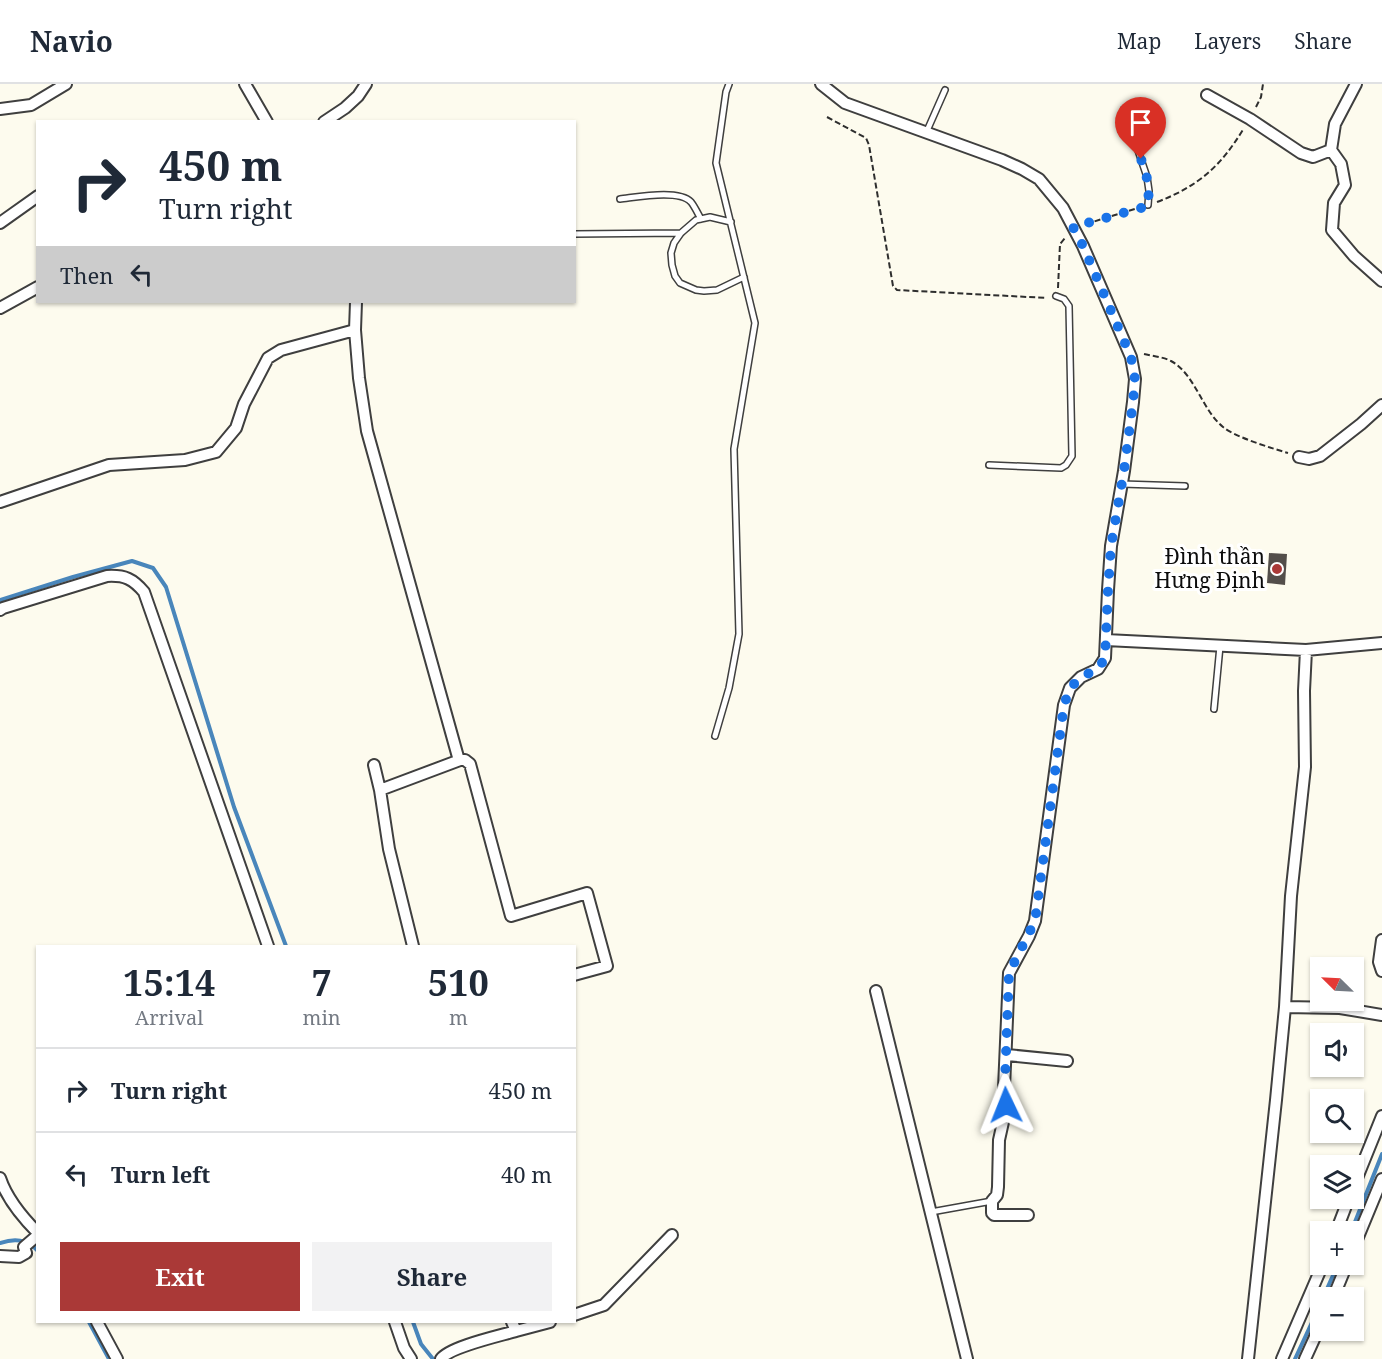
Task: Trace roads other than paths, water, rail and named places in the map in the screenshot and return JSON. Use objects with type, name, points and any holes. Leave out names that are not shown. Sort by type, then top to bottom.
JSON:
[{"type":"street","points":[[0,109],[31,105],[66,84]]},
{"type":"street","points":[[245,84],[266,120]]},
{"type":"street","points":[[327,120],[345,108],[366,84]]},
{"type":"street","points":[[821,84],[845,103],[1002,160],[1039,179],[1063,208],[1083,246],[1129,352],[1135,379],[1122,484],[1111,546],[1105,658],[1098,669],[1081,677],[1070,688],[1064,705],[1035,921],[1009,973],[1005,1113],[999,1140],[997,1192],[992,1201],[992,1213],[994,1215],[1028,1215]]},
{"type":"street","points":[[1356,84],[1335,124],[1331,150],[1341,164],[1345,185],[1334,203],[1332,230],[1354,256],[1382,281]]},
{"type":"street","points":[[1207,95],[1250,119],[1301,153],[1313,157],[1331,150]]},
{"type":"street","points":[[0,223],[36,197]]},
{"type":"street","points":[[0,308],[36,288]]},
{"type":"street","points":[[356,303],[355,330],[359,378],[367,431],[460,760]]},
{"type":"street","points":[[0,502],[109,465],[185,460],[216,452],[236,428],[244,404],[268,358],[281,350],[355,330]]},
{"type":"street","points":[[1299,457],[1309,459],[1320,456],[1382,405]]},
{"type":"street","points":[[0,610],[107,576],[118,575],[128,578],[144,592],[268,945]]},
{"type":"street","points":[[1106,640],[1306,650],[1382,643]]},
{"type":"street","points":[[1248,1359],[1285,1007],[1291,896],[1305,767],[1306,650]]},
{"type":"street","points":[[380,790],[460,760],[465,760],[470,764],[511,916],[587,893],[607,966],[576,974]]},
{"type":"street","points":[[374,765],[389,849],[413,945]]},
{"type":"street","points":[[1382,940],[1379,962],[1382,971]]},
{"type":"street","points":[[876,991],[967,1359]]},
{"type":"street","points":[[1285,1007],[1340,1008],[1382,1015]]},
{"type":"street","points":[[1006,1055],[1067,1061]]},
{"type":"street","points":[[1364,1161],[1382,1116]]},
{"type":"street","points":[[0,1178],[3,1187],[24,1219],[36,1232]]},
{"type":"street","points":[[1364,1222],[1382,1179]]},
{"type":"street","points":[[576,1314],[604,1305],[672,1235]]},
{"type":"street","points":[[0,1256],[20,1257],[36,1236]]},
{"type":"street","points":[[1282,1359],[1318,1275]]},
{"type":"street","points":[[98,1323],[117,1359]]},
{"type":"street","points":[[395,1323],[404,1348],[411,1359]]},
{"type":"street","points":[[441,1359],[452,1350],[514,1326],[541,1323]]},
{"type":"street","points":[[1305,1359],[1313,1341]]},
{"type":"lane","points":[[715,736],[729,688],[739,634],[734,449],[755,323],[716,163],[729,84]]},
{"type":"lane","points":[[926,133],[945,90]]},
{"type":"lane","points":[[1129,125],[1142,120],[1146,106]]},
{"type":"lane","points":[[1124,109],[1147,177],[1148,206]]},
{"type":"lane","points":[[620,199],[659,195],[678,196],[690,201],[701,219]]},
{"type":"lane","points":[[731,222],[710,217],[696,220],[681,233],[674,243],[671,253],[672,265],[680,283],[696,290],[717,290],[744,276]]},
{"type":"lane","points":[[576,234],[681,233]]},
{"type":"lane","points":[[989,465],[1061,468],[1072,456],[1069,306],[1064,299],[1056,296]]},
{"type":"lane","points":[[1122,484],[1185,486]]},
{"type":"lane","points":[[1214,708],[1220,646]]},
{"type":"lane","points":[[931,1212],[992,1201]]},
{"type":"waterway","points":[[0,600],[132,561],[153,568],[166,587],[234,807],[286,945]]},
{"type":"waterway","points":[[1355,1221],[1382,1154]]},
{"type":"waterway","points":[[0,1243],[11,1240],[20,1241],[36,1249]]},
{"type":"waterway","points":[[1328,1287],[1333,1275]]},
{"type":"waterway","points":[[90,1323],[109,1359]]},
{"type":"waterway","points":[[413,1323],[421,1344],[433,1359]]},
{"type":"waterway","points":[[1295,1359],[1310,1327]]},
{"type":"place","name":"Đình thần Hưng Định","points":[[1277,569]]}]
